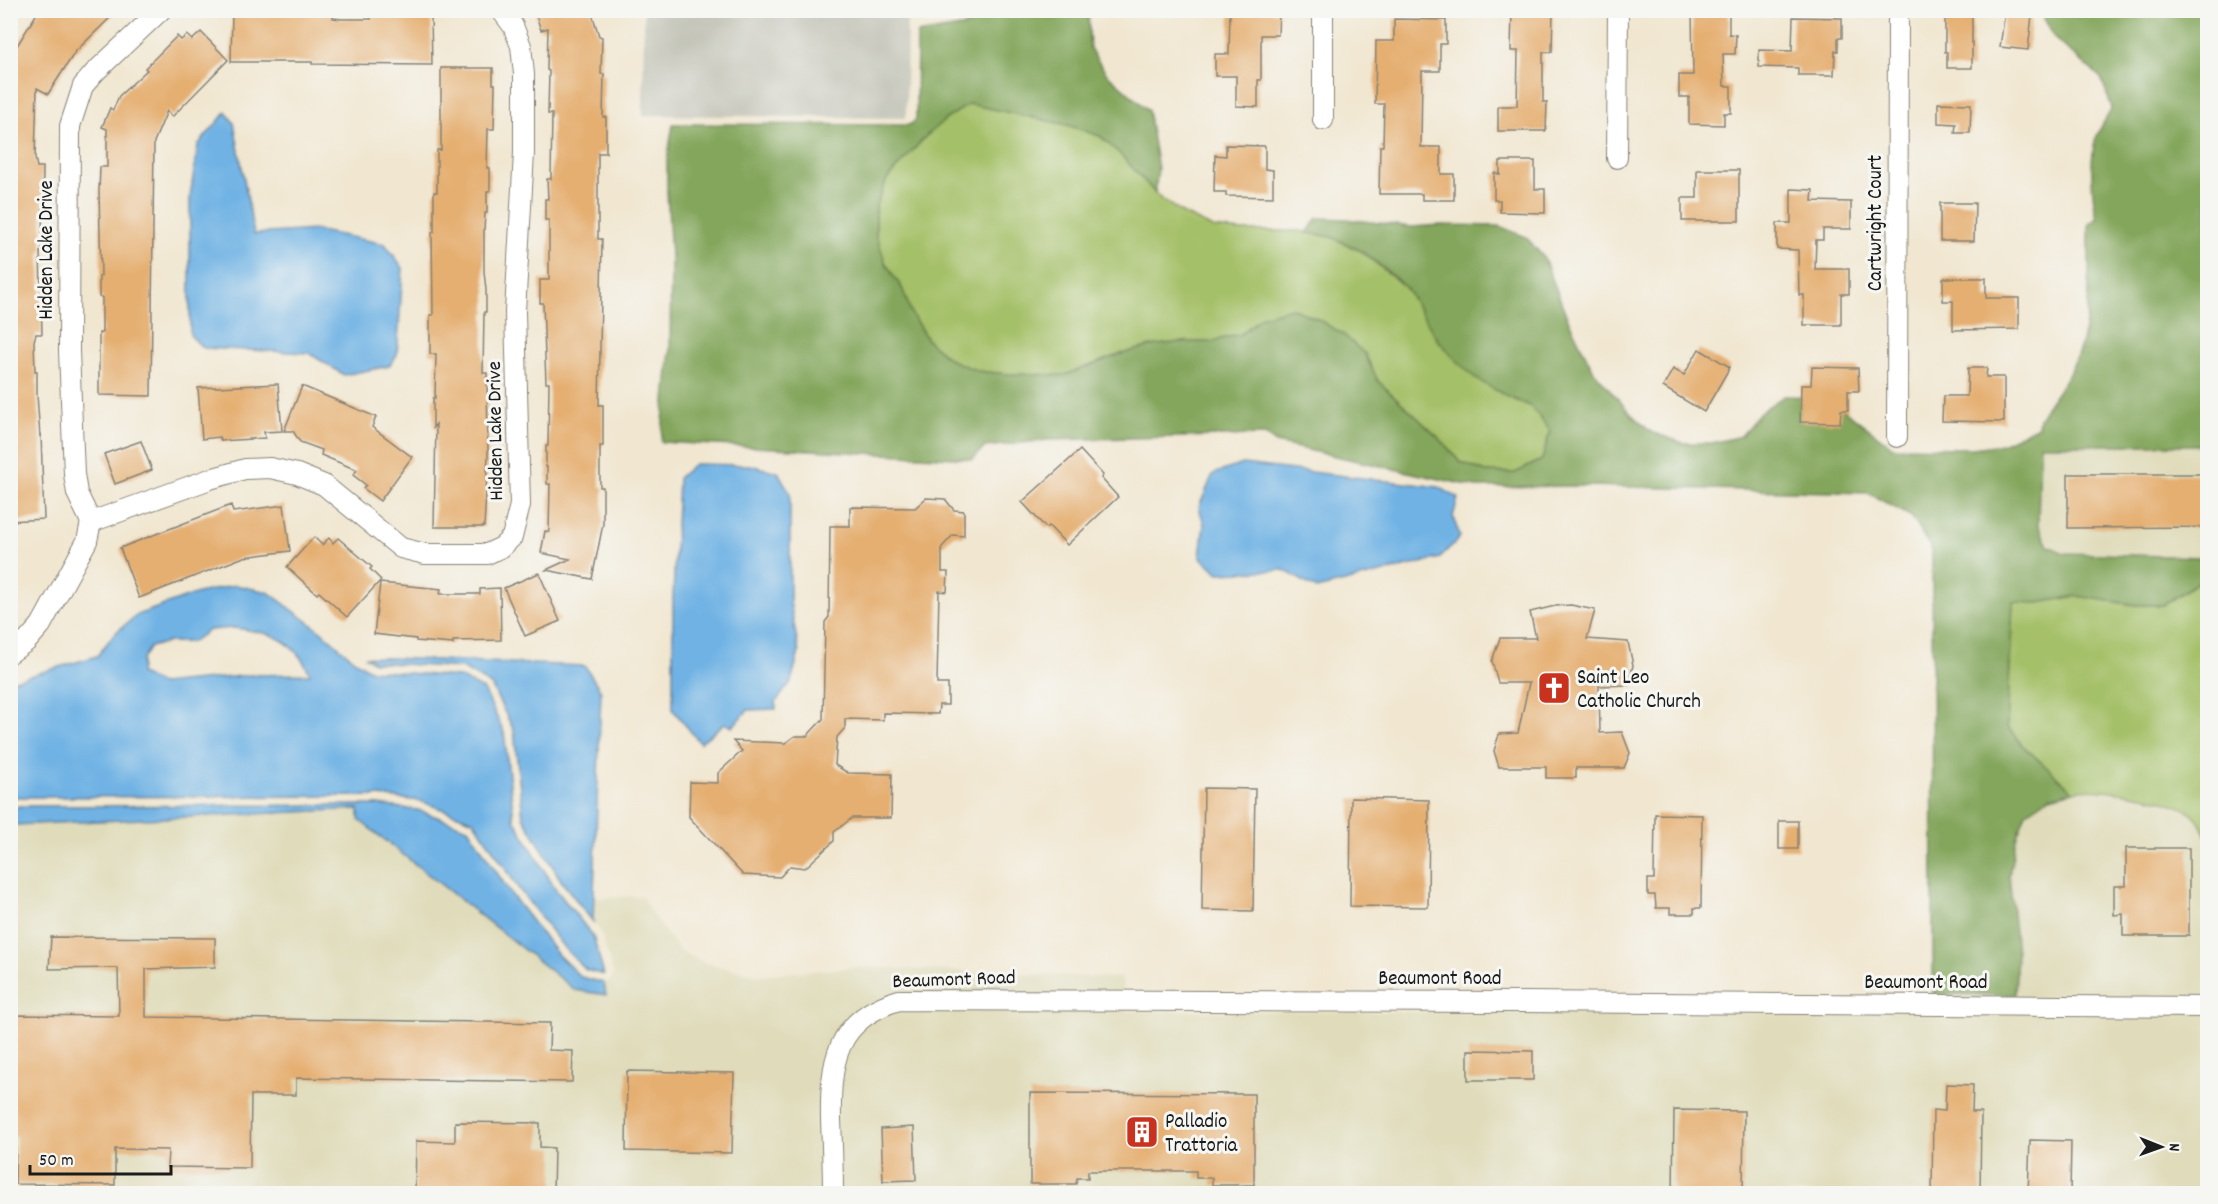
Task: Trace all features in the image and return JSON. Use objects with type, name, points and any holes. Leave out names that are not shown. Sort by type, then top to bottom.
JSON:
[{"type":"street","name":"Hidden Lake Drive","points":[[161,10],[83,86],[70,126],[69,351],[73,452],[77,493],[91,522],[245,468],[270,468],[297,474],[324,485],[401,548],[425,554],[487,554],[502,547],[513,537],[520,505],[515,312],[524,153],[524,74],[521,46],[513,26],[501,10]]},
{"type":"street","points":[[1323,10],[1323,120]]},
{"type":"street","points":[[1617,158],[1618,10]]},
{"type":"street","name":"Cartwright Court","points":[[1897,436],[1898,10]]},
{"type":"street","points":[[10,653],[27,641],[41,624],[87,542],[91,522]]},
{"type":"street","name":"Beaumont Road","points":[[833,1194],[831,1095],[833,1067],[842,1041],[859,1019],[880,1006],[899,1000],[2208,1007]]},
{"type":"shaded area","points":[[644,11],[907,11],[906,118],[643,115]]},
{"type":"shaded area","points":[[2040,445],[2196,445],[2207,449],[2207,571],[2199,557],[2064,553],[2048,546],[2038,524]]},
{"type":"shaded area","points":[[2080,790],[2109,790],[2167,804],[2194,815],[2207,838],[2207,1193],[11,1194],[10,827],[12,825],[359,809],[575,990],[606,994],[604,983],[611,980],[613,973],[601,933],[593,922],[594,898],[642,896],[649,910],[680,951],[706,963],[758,975],[862,967],[1122,978],[1127,1011],[1870,1013],[1872,994],[2015,995],[2017,952],[2009,875],[2016,839],[2026,813],[2050,797]]},
{"type":"green space","points":[[1088,10],[1090,49],[1106,73],[1148,110],[1158,169],[1155,193],[1121,155],[1100,136],[1068,125],[969,104],[946,119],[925,137],[887,179],[876,205],[876,235],[886,264],[902,288],[912,315],[928,341],[951,360],[978,371],[1065,375],[1121,354],[1151,346],[1180,342],[1209,342],[1241,334],[1262,316],[1292,308],[1318,319],[1344,335],[1365,354],[1378,381],[1441,440],[1460,462],[1486,472],[1515,473],[1542,460],[1550,431],[1532,407],[1476,379],[1437,339],[1406,288],[1385,269],[1361,251],[1332,237],[1307,233],[1317,218],[1412,227],[1499,226],[1526,237],[1544,258],[1567,317],[1593,370],[1630,413],[1651,432],[1683,443],[1712,443],[1741,436],[1760,412],[1784,396],[1813,397],[1840,407],[1893,447],[1973,448],[2002,444],[2038,426],[2039,418],[2078,354],[2087,318],[2089,224],[2097,218],[2092,187],[2093,152],[2098,133],[2112,108],[2101,78],[2055,39],[2040,11],[2207,11],[2207,449],[2196,445],[2040,445],[2038,524],[2048,546],[2064,553],[2199,557],[2207,571],[2207,576],[2163,605],[2136,605],[2077,596],[2038,603],[2013,602],[2007,726],[2021,744],[2073,791],[2050,797],[2026,813],[2016,839],[2009,875],[2017,952],[2015,995],[1933,994],[1932,550],[1912,517],[1868,493],[1589,486],[1476,487],[1276,443],[1265,435],[1048,440],[985,447],[973,459],[661,442],[670,349],[671,256],[667,161],[673,124],[909,125],[916,118],[917,34],[966,26],[1001,11]]},
{"type":"green space","points":[[969,104],[1068,125],[1100,136],[1121,155],[1160,198],[1184,214],[1213,228],[1242,231],[1300,231],[1332,237],[1361,251],[1406,288],[1422,312],[1506,396],[1532,407],[1550,431],[1542,460],[1515,473],[1486,472],[1460,462],[1441,440],[1378,381],[1365,354],[1262,316],[1241,334],[1209,342],[1180,342],[1151,346],[1121,354],[1065,375],[978,371],[951,360],[928,341],[912,315],[902,288],[886,264],[876,235],[876,205],[887,179],[925,137],[946,119]]},
{"type":"green space","points":[[2207,576],[2207,838],[2193,814],[2169,803],[2116,792],[2073,791],[2021,744],[2007,726],[2013,601],[2038,603],[2077,596],[2136,605],[2163,605]]},
{"type":"water","points":[[226,112],[234,123],[254,234],[315,230],[385,244],[403,268],[397,355],[389,366],[344,375],[309,353],[203,348],[190,335],[190,197],[198,145]]},
{"type":"water","points":[[694,464],[749,465],[778,472],[790,493],[790,602],[799,652],[791,682],[776,702],[776,709],[748,710],[732,727],[725,723],[700,743],[673,710],[673,598],[678,478]]},
{"type":"water","points":[[1243,464],[1439,487],[1458,498],[1453,517],[1460,537],[1440,558],[1317,589],[1284,570],[1219,573],[1200,557],[1204,524],[1199,507],[1213,474]]},
{"type":"water","points":[[235,585],[268,592],[370,670],[459,677],[484,690],[504,732],[514,819],[554,887],[593,936],[604,975],[586,970],[565,949],[519,889],[474,821],[420,801],[378,796],[15,797],[11,801],[11,681],[97,656],[114,634],[137,615],[198,593]],"holes":[[[234,628],[259,632],[280,639],[296,652],[310,674],[251,675],[161,684],[140,674],[142,659],[150,647],[169,642],[192,642],[209,630]]]},
{"type":"water","points":[[365,657],[585,666],[601,691],[593,922],[562,882],[523,817],[514,731],[491,685],[462,668],[374,662]]},
{"type":"water","points":[[378,805],[418,810],[468,828],[511,894],[558,955],[581,977],[604,983],[606,995],[575,990],[359,820],[359,809],[13,825],[11,827],[11,812],[18,806]]},
{"type":"building","points":[[39,10],[118,10],[75,52],[48,94],[37,88],[35,158],[37,167],[43,167],[42,252],[40,252],[42,334],[36,334],[34,341],[44,519],[10,521],[10,57]]},
{"type":"building","points":[[232,10],[312,10],[311,12],[333,12],[333,18],[341,19],[371,19],[371,12],[431,14],[432,65],[231,62]]},
{"type":"building","points":[[534,10],[591,10],[599,36],[602,37],[601,74],[604,74],[603,117],[606,117],[606,153],[598,153],[598,239],[602,239],[599,405],[603,405],[600,487],[603,487],[603,524],[592,579],[546,570],[570,559],[541,553],[545,531],[549,532],[550,484],[547,484],[546,467],[549,383],[546,383],[540,280],[549,280],[549,220],[545,220],[545,199],[548,199],[547,179],[551,179],[552,114],[548,114],[548,28],[541,30]]},
{"type":"building","points":[[1230,10],[1279,12],[1278,35],[1261,35],[1261,80],[1258,80],[1258,107],[1236,106],[1236,76],[1215,76],[1215,54],[1229,54]]},
{"type":"building","points":[[1512,10],[1553,10],[1552,52],[1543,52],[1543,102],[1547,102],[1546,131],[1498,131],[1498,106],[1517,106],[1518,51],[1511,51]]},
{"type":"building","points":[[1692,10],[1729,10],[1729,34],[1736,35],[1735,54],[1723,54],[1724,86],[1731,86],[1731,113],[1724,113],[1724,125],[1689,124],[1689,97],[1679,97],[1679,75],[1693,75]]},
{"type":"building","points":[[2005,12],[2032,15],[2028,50],[2000,47]]},
{"type":"building","points":[[1945,15],[1972,15],[1972,68],[1947,68]]},
{"type":"building","points":[[1793,17],[1842,18],[1842,38],[1838,38],[1838,51],[1835,51],[1834,75],[1798,75],[1798,68],[1759,67],[1759,50],[1792,51]]},
{"type":"building","points":[[1394,19],[1446,20],[1446,44],[1440,44],[1440,71],[1422,71],[1421,147],[1441,147],[1441,174],[1454,174],[1454,200],[1422,200],[1422,194],[1379,194],[1384,104],[1375,104],[1376,41],[1394,41]]},
{"type":"building","points":[[201,32],[228,60],[172,117],[167,111],[154,142],[151,396],[99,395],[99,333],[102,333],[102,297],[99,297],[99,276],[101,276],[99,192],[100,167],[107,167],[107,129],[102,127],[110,108],[113,110],[119,96],[147,70],[145,68],[177,36],[181,40],[187,35],[192,40]]},
{"type":"building","points":[[441,68],[493,68],[493,84],[495,84],[494,129],[488,129],[487,168],[490,168],[490,191],[487,191],[484,230],[486,312],[484,312],[483,373],[487,373],[488,456],[484,527],[434,527],[436,424],[433,428],[433,398],[435,398],[436,354],[430,354],[430,315],[433,315],[434,192],[437,192],[437,150],[441,150]]},
{"type":"building","points":[[1938,103],[1971,104],[1970,133],[1955,133],[1956,124],[1938,123]]},
{"type":"building","points":[[1226,145],[1265,146],[1265,169],[1273,170],[1273,197],[1226,196],[1226,192],[1214,192],[1215,155],[1226,156]]},
{"type":"building","points":[[1500,161],[1535,161],[1535,189],[1545,189],[1545,213],[1500,212],[1500,200],[1494,200],[1494,173],[1500,174]]},
{"type":"building","points":[[1697,170],[1739,170],[1739,221],[1682,221],[1682,198],[1697,198]]},
{"type":"building","points":[[1791,189],[1813,190],[1812,201],[1851,202],[1851,229],[1823,229],[1823,240],[1816,240],[1815,269],[1849,269],[1849,294],[1841,294],[1841,325],[1804,325],[1804,295],[1799,295],[1798,250],[1777,249],[1777,223],[1791,223]]},
{"type":"building","points":[[1940,203],[1975,203],[1974,241],[1940,241]]},
{"type":"building","points":[[1943,278],[1986,278],[1986,298],[2019,298],[2019,329],[1953,330],[1953,301],[1943,301]]},
{"type":"building","points":[[1699,349],[1730,367],[1704,412],[1663,387],[1673,369],[1684,375]]},
{"type":"building","points":[[1812,367],[1858,368],[1859,391],[1848,391],[1848,410],[1841,410],[1840,423],[1800,422],[1801,385],[1811,385]]},
{"type":"building","points":[[1968,368],[1987,368],[1986,377],[2004,377],[2004,422],[1942,421],[1943,396],[1967,396]]},
{"type":"building","points":[[278,384],[282,431],[264,432],[265,438],[221,441],[220,437],[202,439],[198,388]]},
{"type":"building","points":[[302,386],[376,417],[372,427],[412,457],[380,501],[363,488],[366,485],[353,475],[357,470],[321,455],[322,450],[300,442],[293,431],[284,431]]},
{"type":"building","points":[[141,441],[152,470],[115,484],[104,454]]},
{"type":"building","points":[[1080,450],[1103,475],[1101,478],[1118,497],[1067,545],[1049,526],[1046,528],[1022,502]]},
{"type":"building","points":[[2068,474],[2205,474],[2206,527],[2068,528]]},
{"type":"building","points":[[926,498],[945,499],[954,510],[964,511],[964,536],[953,535],[942,547],[942,572],[948,572],[947,592],[939,591],[937,684],[948,684],[948,705],[939,705],[938,714],[883,713],[883,720],[845,719],[845,728],[837,737],[835,765],[848,773],[892,774],[891,818],[852,818],[834,832],[834,841],[805,868],[790,866],[780,877],[743,875],[689,817],[690,782],[718,783],[718,773],[742,751],[733,741],[785,743],[795,736],[807,736],[823,719],[825,622],[829,617],[830,526],[850,526],[850,507],[915,508]]},
{"type":"building","points":[[231,505],[233,512],[284,505],[290,551],[244,557],[139,598],[120,548]]},
{"type":"building","points":[[314,537],[322,545],[329,538],[333,543],[338,538],[372,567],[370,569],[381,580],[347,617],[287,567]]},
{"type":"building","points":[[539,573],[560,621],[525,636],[504,588]]},
{"type":"building","points":[[380,583],[441,589],[440,594],[480,594],[480,589],[500,588],[501,640],[453,641],[453,644],[374,634]]},
{"type":"building","points":[[1571,605],[1595,610],[1587,639],[1628,642],[1633,665],[1629,685],[1599,686],[1600,733],[1622,732],[1630,753],[1624,768],[1576,768],[1576,778],[1546,778],[1546,767],[1499,767],[1494,751],[1499,734],[1518,733],[1529,683],[1498,683],[1492,661],[1500,638],[1536,638],[1530,612]]},
{"type":"building","points":[[1204,788],[1255,789],[1253,911],[1202,910]]},
{"type":"building","points":[[1351,798],[1429,800],[1428,907],[1350,906]]},
{"type":"building","points":[[1655,814],[1702,815],[1701,908],[1694,908],[1694,914],[1670,914],[1670,908],[1656,908],[1655,895],[1648,895],[1648,879],[1654,879]]},
{"type":"building","points":[[1779,821],[1798,821],[1798,849],[1779,849]]},
{"type":"building","points":[[2126,848],[2189,848],[2189,936],[2123,936],[2123,914],[2114,915],[2114,886],[2126,886]]},
{"type":"building","points":[[51,937],[215,938],[215,967],[146,969],[146,1017],[550,1023],[549,1050],[573,1051],[572,1082],[296,1078],[296,1095],[251,1095],[250,1168],[167,1167],[168,1150],[115,1149],[115,1185],[15,1184],[16,1136],[10,1136],[10,1015],[119,1016],[118,968],[49,969]]},
{"type":"building","points":[[1468,1050],[1533,1051],[1533,1080],[1468,1080]]},
{"type":"building","points":[[627,1071],[734,1073],[732,1153],[626,1151]]},
{"type":"building","points":[[1946,1084],[1973,1085],[1972,1112],[1981,1112],[1980,1194],[1932,1194],[1933,1110],[1945,1111]]},
{"type":"building","name":"Palladio Trattoria","points":[[1030,1093],[1254,1094],[1254,1185],[1212,1185],[1212,1178],[1196,1178],[1196,1171],[1088,1171],[1088,1178],[1077,1178],[1076,1184],[1030,1184]]},
{"type":"building","points":[[1674,1110],[1744,1111],[1743,1194],[1673,1194]]},
{"type":"building","points":[[455,1122],[540,1123],[540,1147],[554,1148],[553,1194],[415,1194],[416,1141],[455,1142]]},
{"type":"building","points":[[914,1127],[916,1180],[883,1181],[881,1129]]},
{"type":"building","points":[[2030,1140],[2071,1141],[2070,1194],[2028,1194]]},
{"type":"place","name":"Saint Leo Catholic Church","points":[[1554,688]]},
{"type":"place","name":"Palladio Trattoria","points":[[1142,1132]]}]
